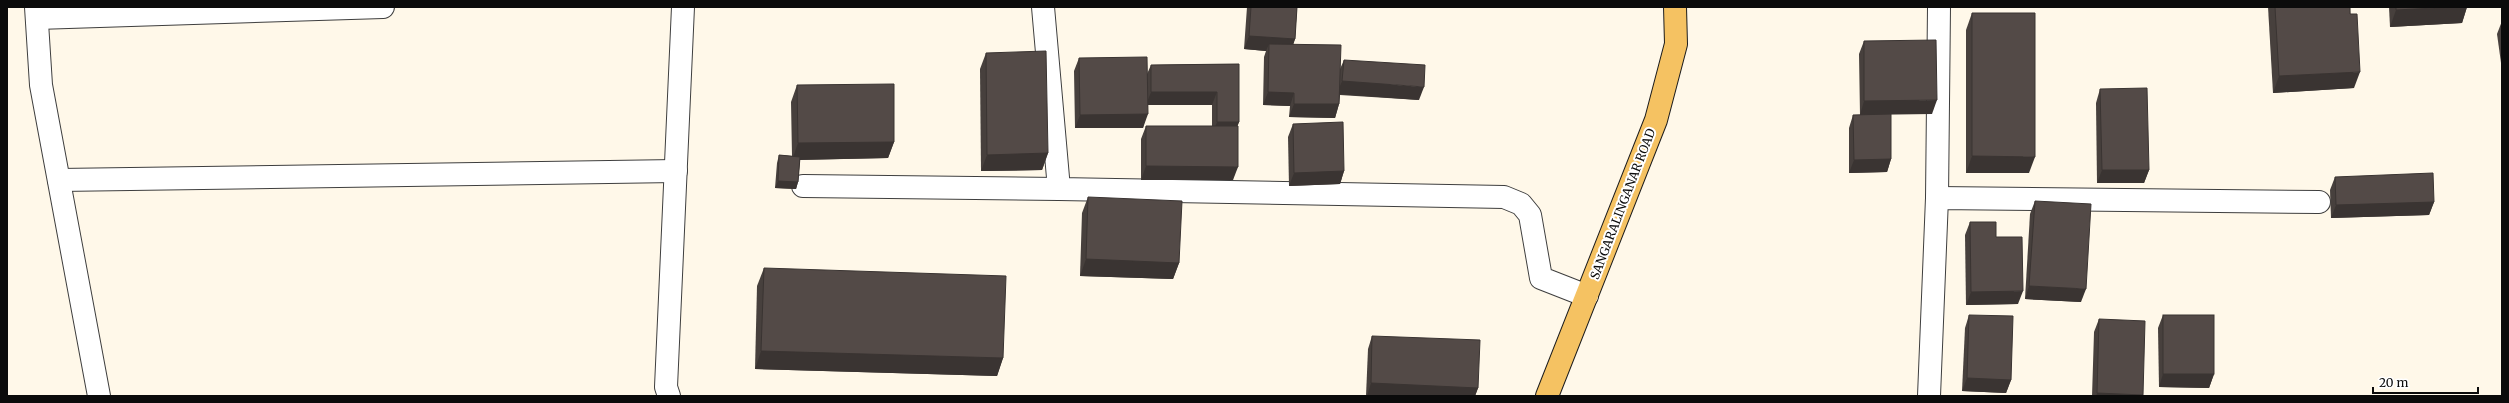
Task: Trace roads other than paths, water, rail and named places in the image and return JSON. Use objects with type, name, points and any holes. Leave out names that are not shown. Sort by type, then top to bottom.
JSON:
[{"type":"main road","name":"SANGARALINGANAR ROAD","points":[[1548,396],[1656,120],[1676,44],[1676,7]]},
{"type":"street","points":[[99,396],[41,85],[37,12],[383,7]]},
{"type":"street","points":[[669,396],[666,387],[683,7]]},
{"type":"street","points":[[1043,7],[1059,189]]},
{"type":"street","points":[[1930,396],[1937,198],[1939,7]]},
{"type":"street","points":[[59,180],[676,171]]},
{"type":"street","points":[[803,186],[1504,197],[1521,204],[1530,215],[1541,278],[1586,296]]},
{"type":"street","points":[[1937,198],[2318,202]]}]
